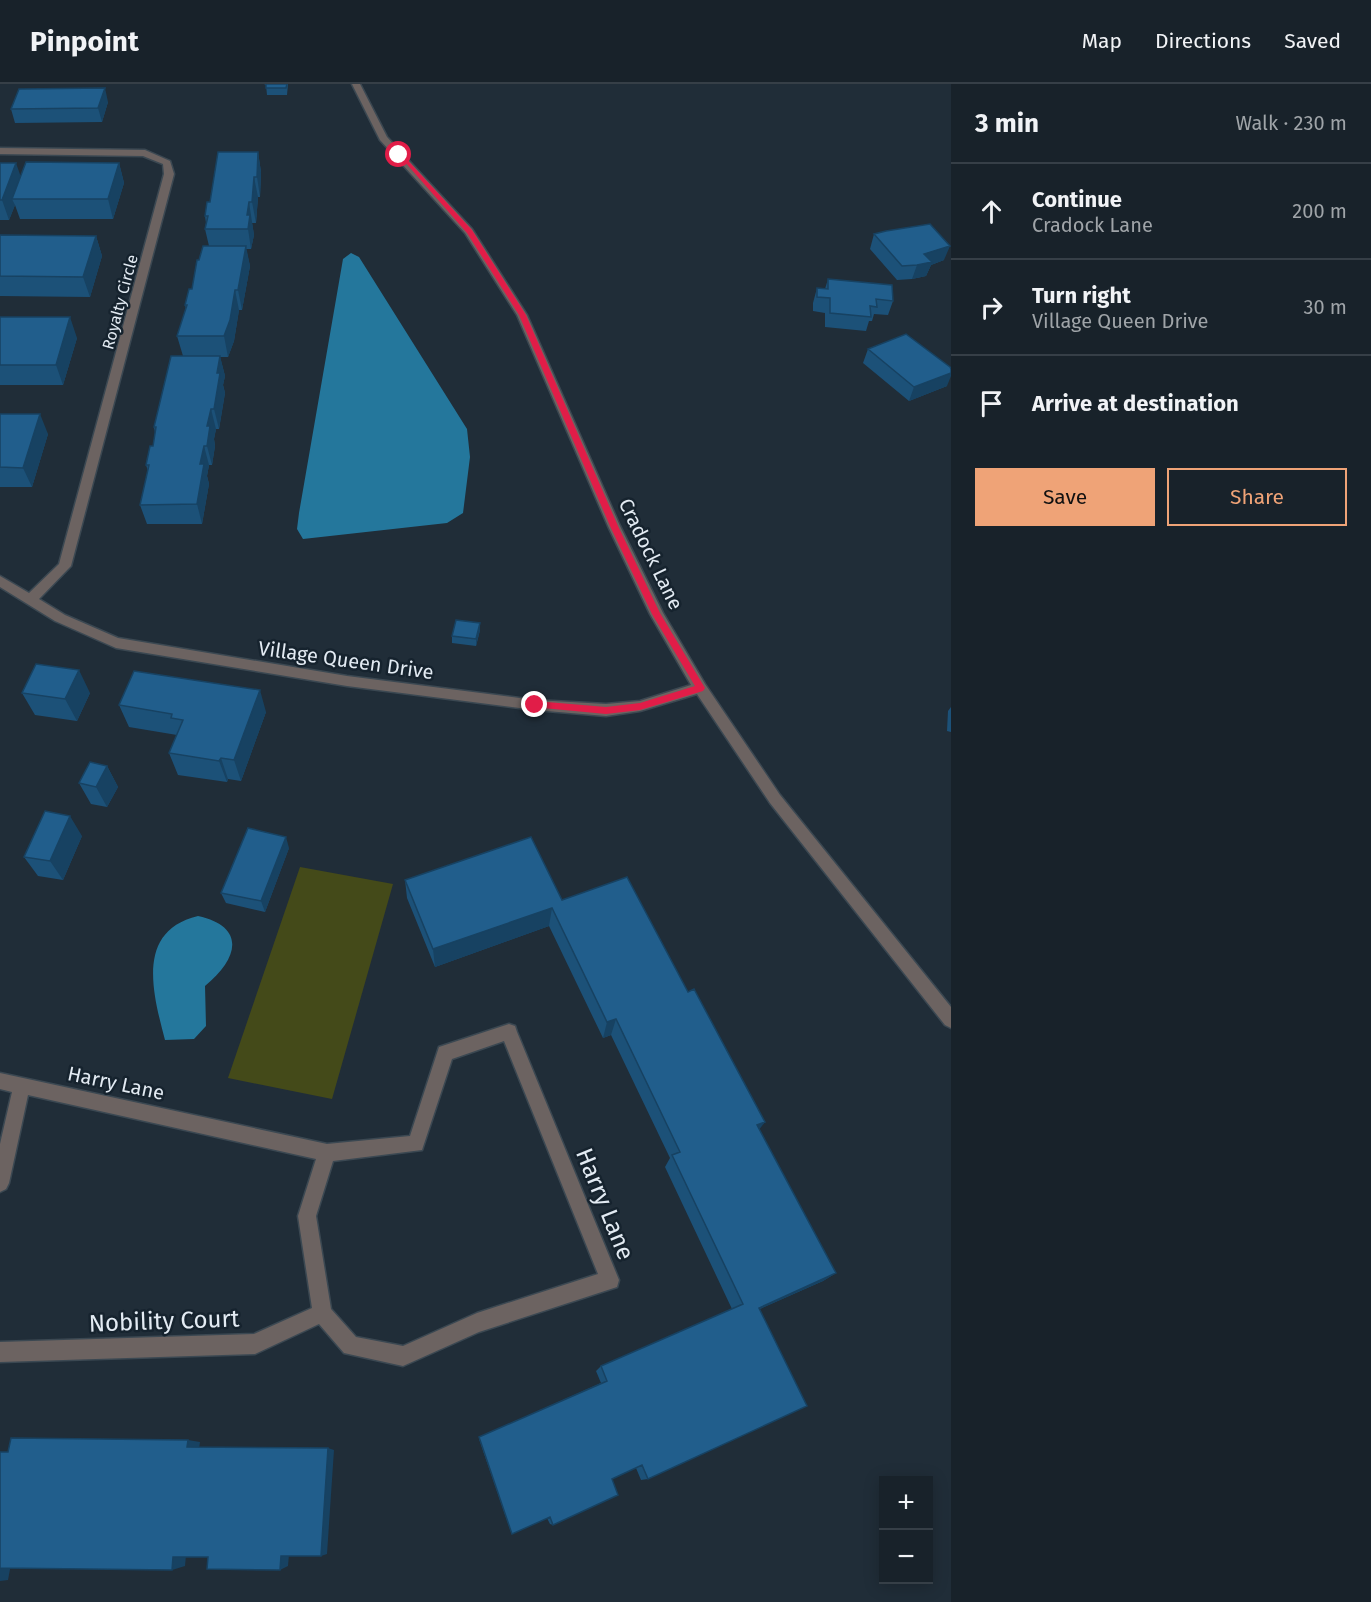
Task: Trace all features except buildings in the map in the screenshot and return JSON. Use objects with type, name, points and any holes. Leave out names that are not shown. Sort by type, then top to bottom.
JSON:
[{"type":"street","name":"Cradock Lane","points":[[356,84],[383,138],[469,231],[522,315],[614,526],[657,614],[700,688],[774,799],[951,1020]]},
{"type":"street","name":"Royalty Circle","points":[[0,151],[145,153],[167,163],[169,174],[65,567],[31,599]]},
{"type":"street","name":"Village Queen Drive","points":[[0,581],[60,618],[116,643],[347,681],[535,705],[606,710],[640,706],[700,688]]},
{"type":"street","name":"Harry Lane","points":[[0,1081],[327,1153],[416,1144],[445,1053],[509,1032],[610,1280],[477,1323],[403,1356],[351,1346],[322,1313]]},
{"type":"street","points":[[0,1183],[22,1085]]},
{"type":"street","points":[[322,1313],[307,1216],[327,1153]]},
{"type":"street","name":"Nobility Court","points":[[0,1352],[255,1344],[322,1313]]},
{"type":"green space","points":[[300,867],[393,884],[332,1099],[228,1078]]},
{"type":"water","points":[[351,253],[359,257],[467,429],[470,457],[463,513],[447,523],[303,539],[297,529],[299,513],[343,259]]},
{"type":"water","points":[[198,916],[214,921],[224,928],[230,936],[232,945],[230,955],[225,965],[205,986],[206,1026],[194,1039],[165,1040],[154,985],[153,966],[157,950],[165,935],[178,924]]},
{"type":"route","points":[[399,155],[469,231],[522,315],[614,526],[657,614],[700,688],[640,706],[606,710],[535,705]]}]
